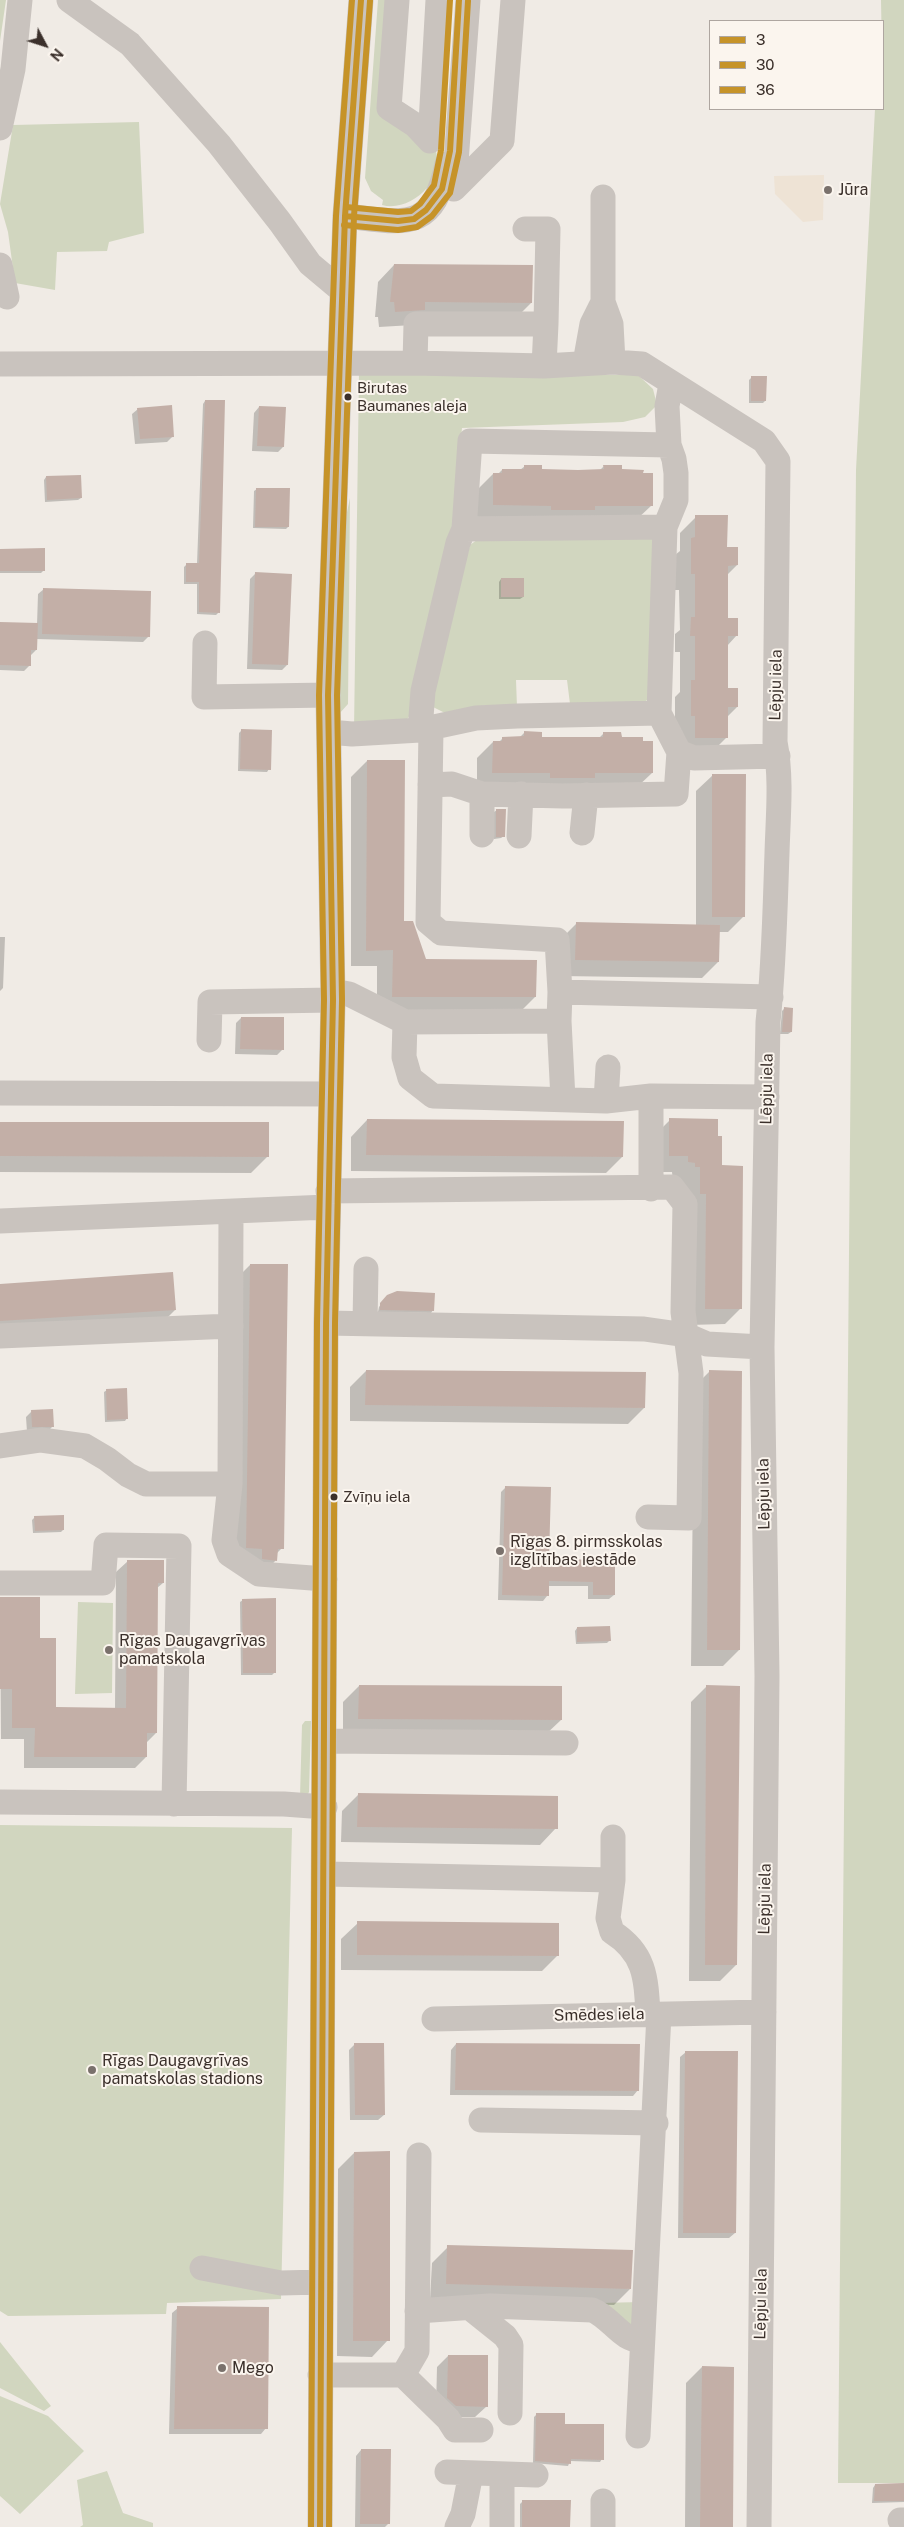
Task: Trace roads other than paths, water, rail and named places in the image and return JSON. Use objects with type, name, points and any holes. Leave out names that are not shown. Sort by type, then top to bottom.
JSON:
[{"type":"street","points":[[0,6],[7,0]]},
{"type":"street","points":[[0,128],[13,69],[20,0]]},
{"type":"street","points":[[69,0],[130,44],[219,144],[310,264],[341,290]]},
{"type":"street","points":[[320,2527],[320,2282],[325,1874],[326,1323],[333,996],[328,695],[341,290],[361,0]]},
{"type":"street","points":[[397,0],[389,108],[415,126],[430,141],[459,0]]},
{"type":"street","points":[[438,0],[453,34],[454,189],[502,141],[513,0]]},
{"type":"street","points":[[345,216],[398,222],[414,219],[426,210],[442,189],[450,151],[453,34],[468,0]]},
{"type":"street","points":[[603,197],[603,302],[611,324],[613,362]]},
{"type":"street","points":[[525,229],[548,230],[544,366]]},
{"type":"street","points":[[0,266],[7,298]]},
{"type":"street","points":[[585,363],[592,324],[603,302]]},
{"type":"street","points":[[415,363],[416,324],[546,324]]},
{"type":"street","points":[[0,364],[415,363],[544,366],[613,362],[642,364],[670,384],[667,406],[669,445],[674,459],[676,500],[665,527],[659,713],[679,752],[676,794],[482,794],[452,784],[430,785]]},
{"type":"street","name":"Lēpju iela","points":[[670,384],[712,407],[764,440],[778,462],[775,742],[778,756],[778,829],[767,1097],[762,1347],[767,1676],[760,2527]]},
{"type":"street","points":[[563,1099],[557,940],[441,933],[428,922],[430,785],[422,690],[458,543],[464,529],[470,441],[669,445]]},
{"type":"street","points":[[464,529],[665,527]]},
{"type":"street","points":[[205,643],[204,697],[328,695]]},
{"type":"street","points":[[329,732],[352,734],[426,729],[476,718],[659,713]]},
{"type":"street","points":[[679,752],[694,758],[778,756]]},
{"type":"street","points":[[482,794],[482,835]]},
{"type":"street","points":[[519,836],[521,794]]},
{"type":"street","points":[[582,833],[586,795]]},
{"type":"street","points":[[560,992],[771,996]]},
{"type":"street","points":[[209,1040],[210,1002],[349,994],[405,1022],[559,1021]]},
{"type":"street","points":[[405,1022],[404,1057],[410,1078],[433,1096],[606,1101],[651,1096],[767,1097]]},
{"type":"street","points":[[606,1101],[608,1067]]},
{"type":"street","points":[[0,1093],[330,1094]]},
{"type":"street","points":[[651,1096],[651,1188]]},
{"type":"street","points":[[0,1221],[231,1212],[328,1199],[672,1187],[685,1204],[683,1312],[691,1373],[689,1518],[648,1517]]},
{"type":"street","points":[[231,1212],[230,1484],[224,1540],[229,1554],[259,1574],[325,1579]]},
{"type":"street","points":[[365,1323],[366,1269]]},
{"type":"street","points":[[326,1323],[644,1329],[686,1335],[707,1344],[762,1347]]},
{"type":"street","points":[[0,1336],[232,1326]]},
{"type":"street","points":[[0,1446],[41,1440],[85,1446],[107,1459],[128,1475],[146,1484],[230,1484]]},
{"type":"street","points":[[0,1583],[103,1582],[106,1545],[179,1546],[174,1804]]},
{"type":"street","points":[[325,1741],[566,1743]]},
{"type":"street","points":[[0,1802],[284,1804],[325,1807]]},
{"type":"street","points":[[614,1837],[613,1880],[608,1918],[612,1932],[628,1942],[640,1957],[654,2014],[656,2123],[642,2340],[638,2436]]},
{"type":"street","points":[[325,1874],[613,1880]]},
{"type":"street","name":"Smēdes iela","points":[[434,2019],[764,2012]]},
{"type":"street","points":[[481,2120],[656,2123]]},
{"type":"street","points":[[403,2374],[417,2351],[419,2155]]},
{"type":"street","points":[[202,2268],[281,2283],[320,2282]]},
{"type":"street","points":[[418,2312],[490,2306],[592,2310],[602,2314],[628,2338],[642,2340]]},
{"type":"street","points":[[470,2308],[505,2336],[511,2345],[510,2413]]},
{"type":"street","points":[[320,2375],[403,2374],[448,2419],[455,2430],[481,2430]]},
{"type":"street","points":[[457,2527],[463,2514],[459,2473],[536,2476]]},
{"type":"street","points":[[502,2474],[502,2527]]},
{"type":"street","points":[[603,2501],[603,2527]]},
{"type":"place","name":"Jūra","points":[[828,190]]},
{"type":"place","name":"Birutas Baumanes aleja","points":[[348,397]]},
{"type":"place","name":"Zvīņu iela","points":[[334,1497]]},
{"type":"place","name":"Rīgas 8. pirmsskolas izglītības iestāde","points":[[500,1551]]},
{"type":"place","name":"Rīgas Daugavgrīvas pamatskola","points":[[109,1650]]},
{"type":"place","name":"Rīgas Daugavgrīvas pamatskolas stadions","points":[[92,2070]]},
{"type":"place","name":"Mego","points":[[222,2368]]}]
